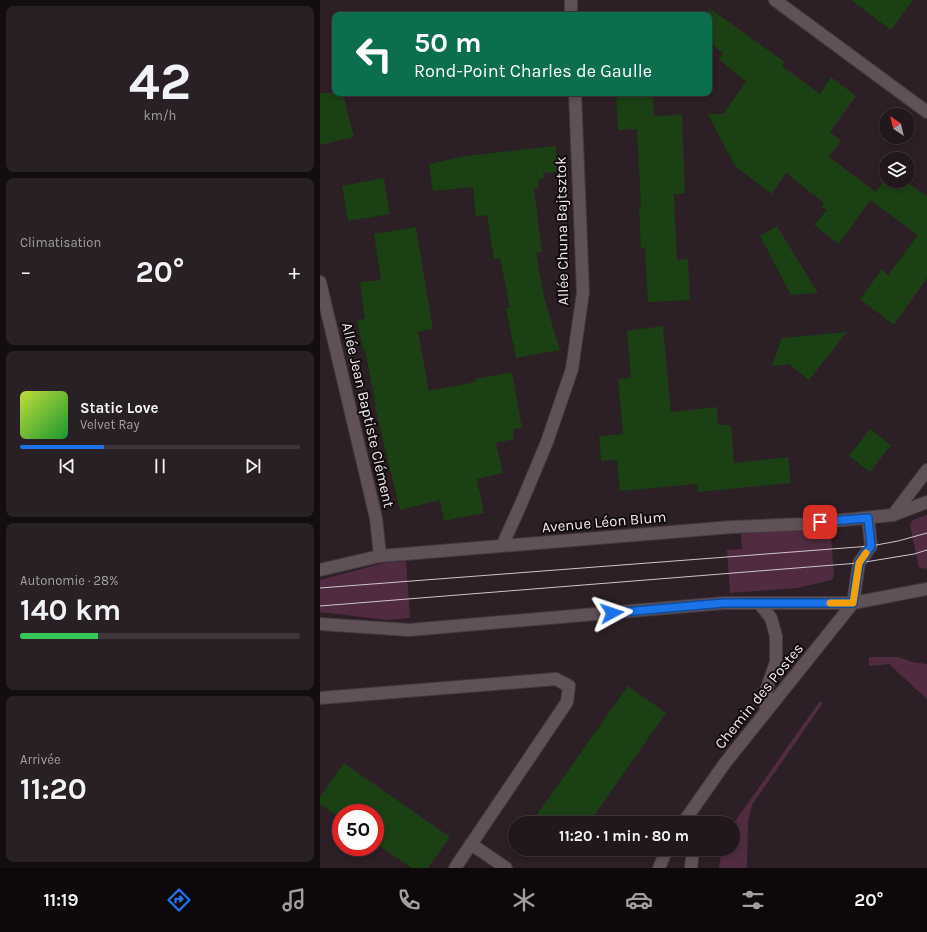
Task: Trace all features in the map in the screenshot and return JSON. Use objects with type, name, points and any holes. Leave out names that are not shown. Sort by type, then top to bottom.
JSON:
[{"type":"street","points":[[571,0],[571,12]]},
{"type":"street","points":[[775,0],[927,112]]},
{"type":"street","name":"Allée Chuna Bajtsztok","points":[[502,546],[547,442],[572,369],[582,292],[575,96]]},
{"type":"street","name":"Allée Jean Baptiste Clément","points":[[320,282],[376,518],[380,556]]},
{"type":"street","points":[[893,515],[927,470]]},
{"type":"street","name":"Avenue Léon Blum","points":[[320,570],[380,556],[732,527],[804,524],[868,518],[893,515],[927,502]]},
{"type":"street","points":[[853,603],[859,563],[871,546],[868,518]]},
{"type":"street","points":[[320,624],[325,623],[409,630],[724,603],[853,603],[927,589]]},
{"type":"street","points":[[759,603],[770,618],[776,636],[776,662],[767,688],[766,712]]},
{"type":"street","name":"Chemin des Postes","points":[[693,816],[725,763],[853,603]]},
{"type":"street","points":[[320,698],[556,679],[569,686],[568,702],[455,868]]},
{"type":"street","points":[[471,844],[506,868]]},
{"type":"street","points":[[659,868],[664,856]]},
{"type":"street","points":[[690,868],[692,856]]},
{"type":"shaded area","points":[[927,515],[927,568],[925,569],[919,567],[910,525],[913,520]]},
{"type":"shaded area","points":[[790,529],[827,533],[831,538],[834,575],[832,580],[797,588],[730,593],[727,550],[742,549],[741,534]]},
{"type":"shaded area","points":[[406,561],[410,618],[387,620],[320,612],[320,580],[384,563]]},
{"type":"shaded area","points":[[869,657],[899,657],[912,662],[927,664],[927,699],[889,664],[869,666]]},
{"type":"shaded area","points":[[820,701],[823,703],[752,805],[748,822],[747,868],[719,868],[721,856],[740,856],[740,816],[739,816]]},
{"type":"building","points":[[851,0],[913,0],[891,30]]},
{"type":"building","points":[[709,8],[785,62],[782,66],[820,94],[831,77],[856,96],[830,132],[841,141],[829,157],[876,192],[839,244],[814,225],[827,210],[822,207],[824,203],[786,173],[772,194],[735,166],[708,114],[723,114],[746,82],[719,59],[723,53],[712,44],[712,12],[709,12]]},
{"type":"building","points":[[320,93],[332,93],[332,96],[344,96],[354,137],[320,145]]},
{"type":"building","points":[[616,96],[653,96],[654,116],[682,115],[685,193],[674,194],[677,260],[688,259],[690,300],[648,302],[645,248],[641,248],[639,207],[641,207],[637,129],[618,130]]},
{"type":"building","points":[[556,146],[557,172],[543,173],[544,178],[538,180],[539,188],[534,188],[542,252],[536,253],[545,301],[560,350],[516,358],[506,308],[510,307],[500,258],[494,259],[487,215],[476,217],[473,187],[433,191],[429,164],[465,156]]},
{"type":"building","points":[[384,178],[390,214],[348,221],[342,186]]},
{"type":"building","points":[[879,188],[915,188],[927,196],[927,278],[894,325],[860,299],[882,269],[888,275],[918,235],[870,200]]},
{"type":"building","points":[[777,226],[818,293],[791,295],[760,236]]},
{"type":"building","points":[[416,227],[433,329],[418,332],[429,391],[476,382],[475,379],[512,372],[522,428],[513,429],[514,439],[496,443],[503,473],[477,479],[484,513],[444,521],[440,500],[400,510],[375,407],[365,350],[363,350],[357,320],[365,319],[360,282],[381,280],[374,234]]},
{"type":"building","points":[[663,326],[671,412],[717,407],[718,425],[731,425],[734,463],[788,457],[791,483],[698,492],[697,484],[620,491],[617,460],[601,461],[599,436],[623,434],[618,379],[631,378],[627,331]]},
{"type":"building","points":[[847,332],[809,380],[789,364],[772,366],[782,338]]},
{"type":"building","points":[[870,429],[891,445],[870,472],[849,456]]},
{"type":"building","points":[[628,686],[666,713],[594,816],[536,816]]},
{"type":"building","points":[[344,763],[450,837],[428,868],[412,868],[384,849],[384,804],[332,804],[332,813],[320,804],[320,797]]},
{"type":"tram line","points":[[320,588],[871,546],[898,541],[927,533]]},
{"type":"tram line","points":[[320,606],[859,563],[914,554],[927,550]]},
{"type":"slow traffic","points":[[830,603],[853,603],[859,563],[866,553]]},
{"type":"route","points":[[612,613],[724,603],[853,603],[859,563],[871,546],[868,518],[820,522]]}]
